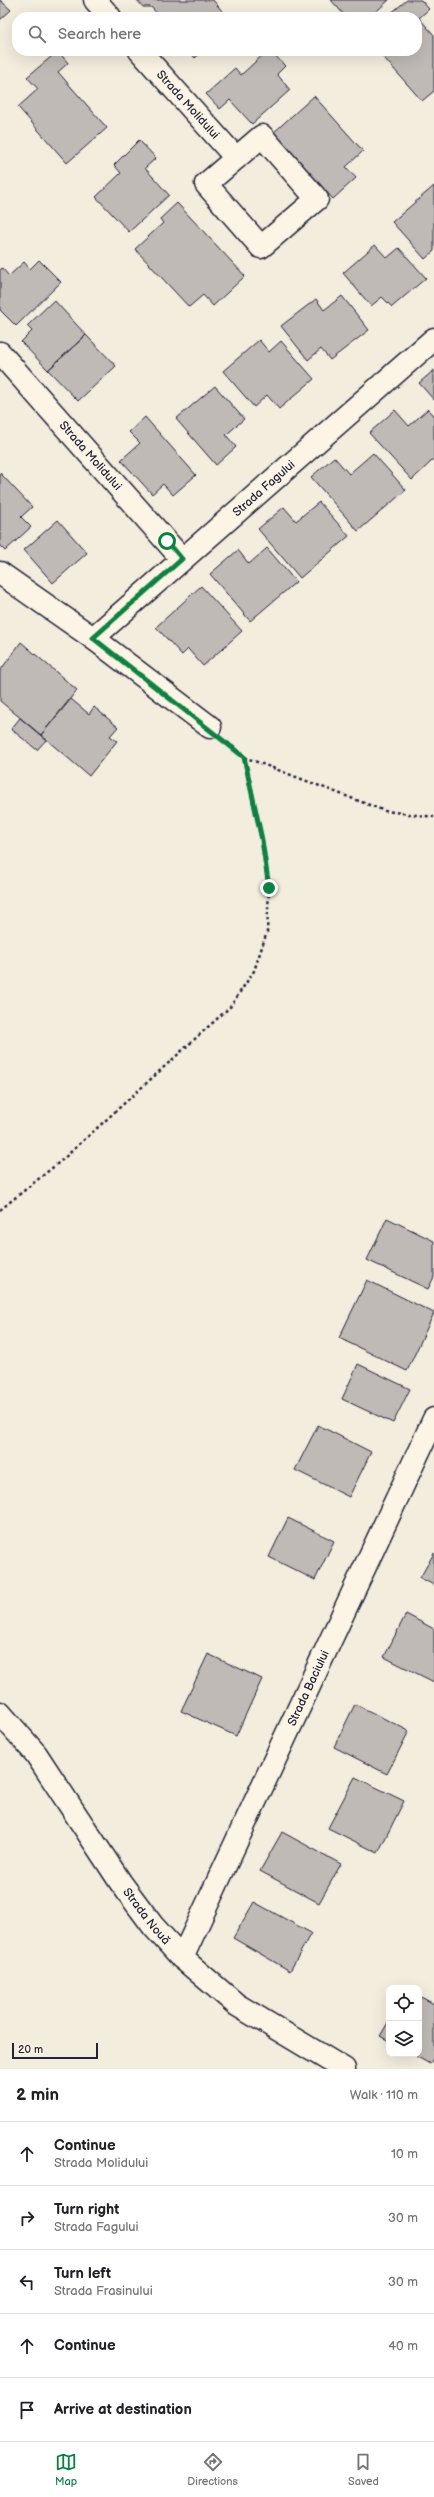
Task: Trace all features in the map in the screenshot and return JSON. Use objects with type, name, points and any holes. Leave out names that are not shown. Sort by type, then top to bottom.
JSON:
[{"type":"street","points":[[95,0],[106,12]]},
{"type":"street","name":"Strada Molidului","points":[[144,56],[236,158]]},
{"type":"street","points":[[262,136],[317,199],[261,247],[206,184],[236,158],[262,136]]},
{"type":"street","name":"Strada Fagului","points":[[93,638],[434,339]]},
{"type":"street","name":"Strada Molidului","points":[[0,353],[182,559]]},
{"type":"street","points":[[0,573],[93,638],[210,727]]},
{"type":"street","name":"Strada Baciului","points":[[182,1958],[434,1419]]},
{"type":"street","name":"Strada Nouă","points":[[0,1713],[36,1754],[121,1883],[153,1926],[182,1958],[236,2006],[344,2069]]},
{"type":"path","points":[[210,727],[244,757],[385,811],[434,817]]},
{"type":"path","points":[[0,1210],[62,1160],[230,1007],[254,971],[267,932],[269,888],[262,840],[244,757]]},
{"type":"building","points":[[0,0],[11,10],[0,20]]},
{"type":"building","points":[[137,0],[213,0],[223,12],[156,12],[151,7],[143,7]]},
{"type":"building","points":[[331,0],[389,0],[376,12],[342,12]]},
{"type":"building","points":[[407,0],[421,0],[429,9],[422,15],[422,12],[392,12]]},
{"type":"building","points":[[422,21],[434,35],[434,91],[422,101],[382,56],[422,56]]},
{"type":"building","points":[[52,56],[62,56],[68,63],[58,72],[107,128],[67,163],[18,107],[38,89],[27,77]]},
{"type":"building","points":[[262,56],[276,56],[285,66],[277,74],[290,90],[252,124],[230,100],[220,109],[206,94],[235,68],[241,75]]},
{"type":"building","points":[[314,96],[363,151],[346,167],[356,178],[333,199],[273,133]]},
{"type":"building","points":[[139,140],[156,158],[145,168],[169,195],[129,232],[96,197],[121,173],[114,165]]},
{"type":"building","points":[[434,186],[434,251],[425,259],[392,222]]},
{"type":"building","points":[[177,203],[245,276],[213,306],[203,295],[189,307],[135,249],[163,223],[160,219]]},
{"type":"building","points":[[375,245],[387,258],[399,248],[426,278],[392,307],[382,297],[371,306],[343,273]]},
{"type":"building","points":[[39,260],[61,282],[16,326],[0,310],[0,270],[2,268],[9,276],[24,262],[30,269]]},
{"type":"building","points":[[342,296],[369,330],[330,360],[321,349],[308,360],[281,326],[316,299],[324,310]]},
{"type":"building","points":[[54,300],[86,335],[48,370],[21,342],[32,331],[27,326]]},
{"type":"building","points":[[86,335],[116,366],[78,401],[48,370]]},
{"type":"building","points":[[259,340],[269,352],[281,341],[314,379],[279,409],[267,395],[254,407],[223,371]]},
{"type":"building","points":[[434,370],[434,400],[419,383]]},
{"type":"building","points":[[215,386],[244,419],[226,435],[236,447],[216,465],[176,419]]},
{"type":"building","points":[[428,409],[434,415],[434,459],[412,480],[369,433],[395,410],[409,426]]},
{"type":"building","points":[[145,417],[196,475],[173,495],[163,484],[152,494],[121,460],[140,443],[129,432]]},
{"type":"building","points":[[373,453],[406,490],[358,531],[311,477],[334,457],[349,474]]},
{"type":"building","points":[[0,473],[32,507],[21,517],[31,527],[5,551],[0,546]]},
{"type":"building","points":[[319,502],[349,536],[300,578],[258,529],[284,507],[296,521]]},
{"type":"building","points":[[58,520],[87,553],[53,583],[24,550]]},
{"type":"building","points":[[267,548],[296,582],[250,621],[210,574],[238,550],[249,564]]},
{"type":"building","points":[[201,586],[242,631],[203,666],[188,649],[182,655],[156,627]]},
{"type":"building","points":[[21,642],[77,690],[41,735],[0,701],[0,671]]},
{"type":"building","points":[[71,699],[89,714],[94,707],[118,727],[110,736],[117,741],[89,776],[41,735]]},
{"type":"building","points":[[20,718],[46,740],[37,750],[11,729]]},
{"type":"building","points":[[387,1218],[434,1241],[434,1277],[428,1289],[367,1260]]},
{"type":"building","points":[[367,1280],[434,1313],[407,1371],[339,1338]]},
{"type":"building","points":[[358,1364],[410,1389],[393,1423],[342,1399]]},
{"type":"building","points":[[318,1425],[371,1452],[349,1497],[295,1470]]},
{"type":"building","points":[[288,1518],[334,1541],[315,1580],[269,1557]]},
{"type":"building","points":[[434,1553],[434,1585],[420,1578]]},
{"type":"building","points":[[406,1614],[434,1629],[434,1682],[384,1657]]},
{"type":"building","points":[[208,1654],[262,1679],[236,1736],[181,1711]]},
{"type":"building","points":[[355,1704],[409,1731],[387,1774],[334,1747]]},
{"type":"building","points":[[355,1777],[404,1801],[378,1853],[328,1828]]},
{"type":"building","points":[[282,1832],[341,1864],[319,1903],[260,1871]]},
{"type":"building","points":[[254,1902],[311,1933],[290,1971],[233,1938]]},
{"type":"building","points":[[422,1998],[434,2004],[434,2056],[430,2064],[417,2057],[422,2057]]},
{"type":"building","points":[[386,2026],[386,2039],[380,2036]]},
{"type":"route","points":[[167,541],[182,559],[93,638],[210,727],[244,757],[262,840],[269,888]]}]
